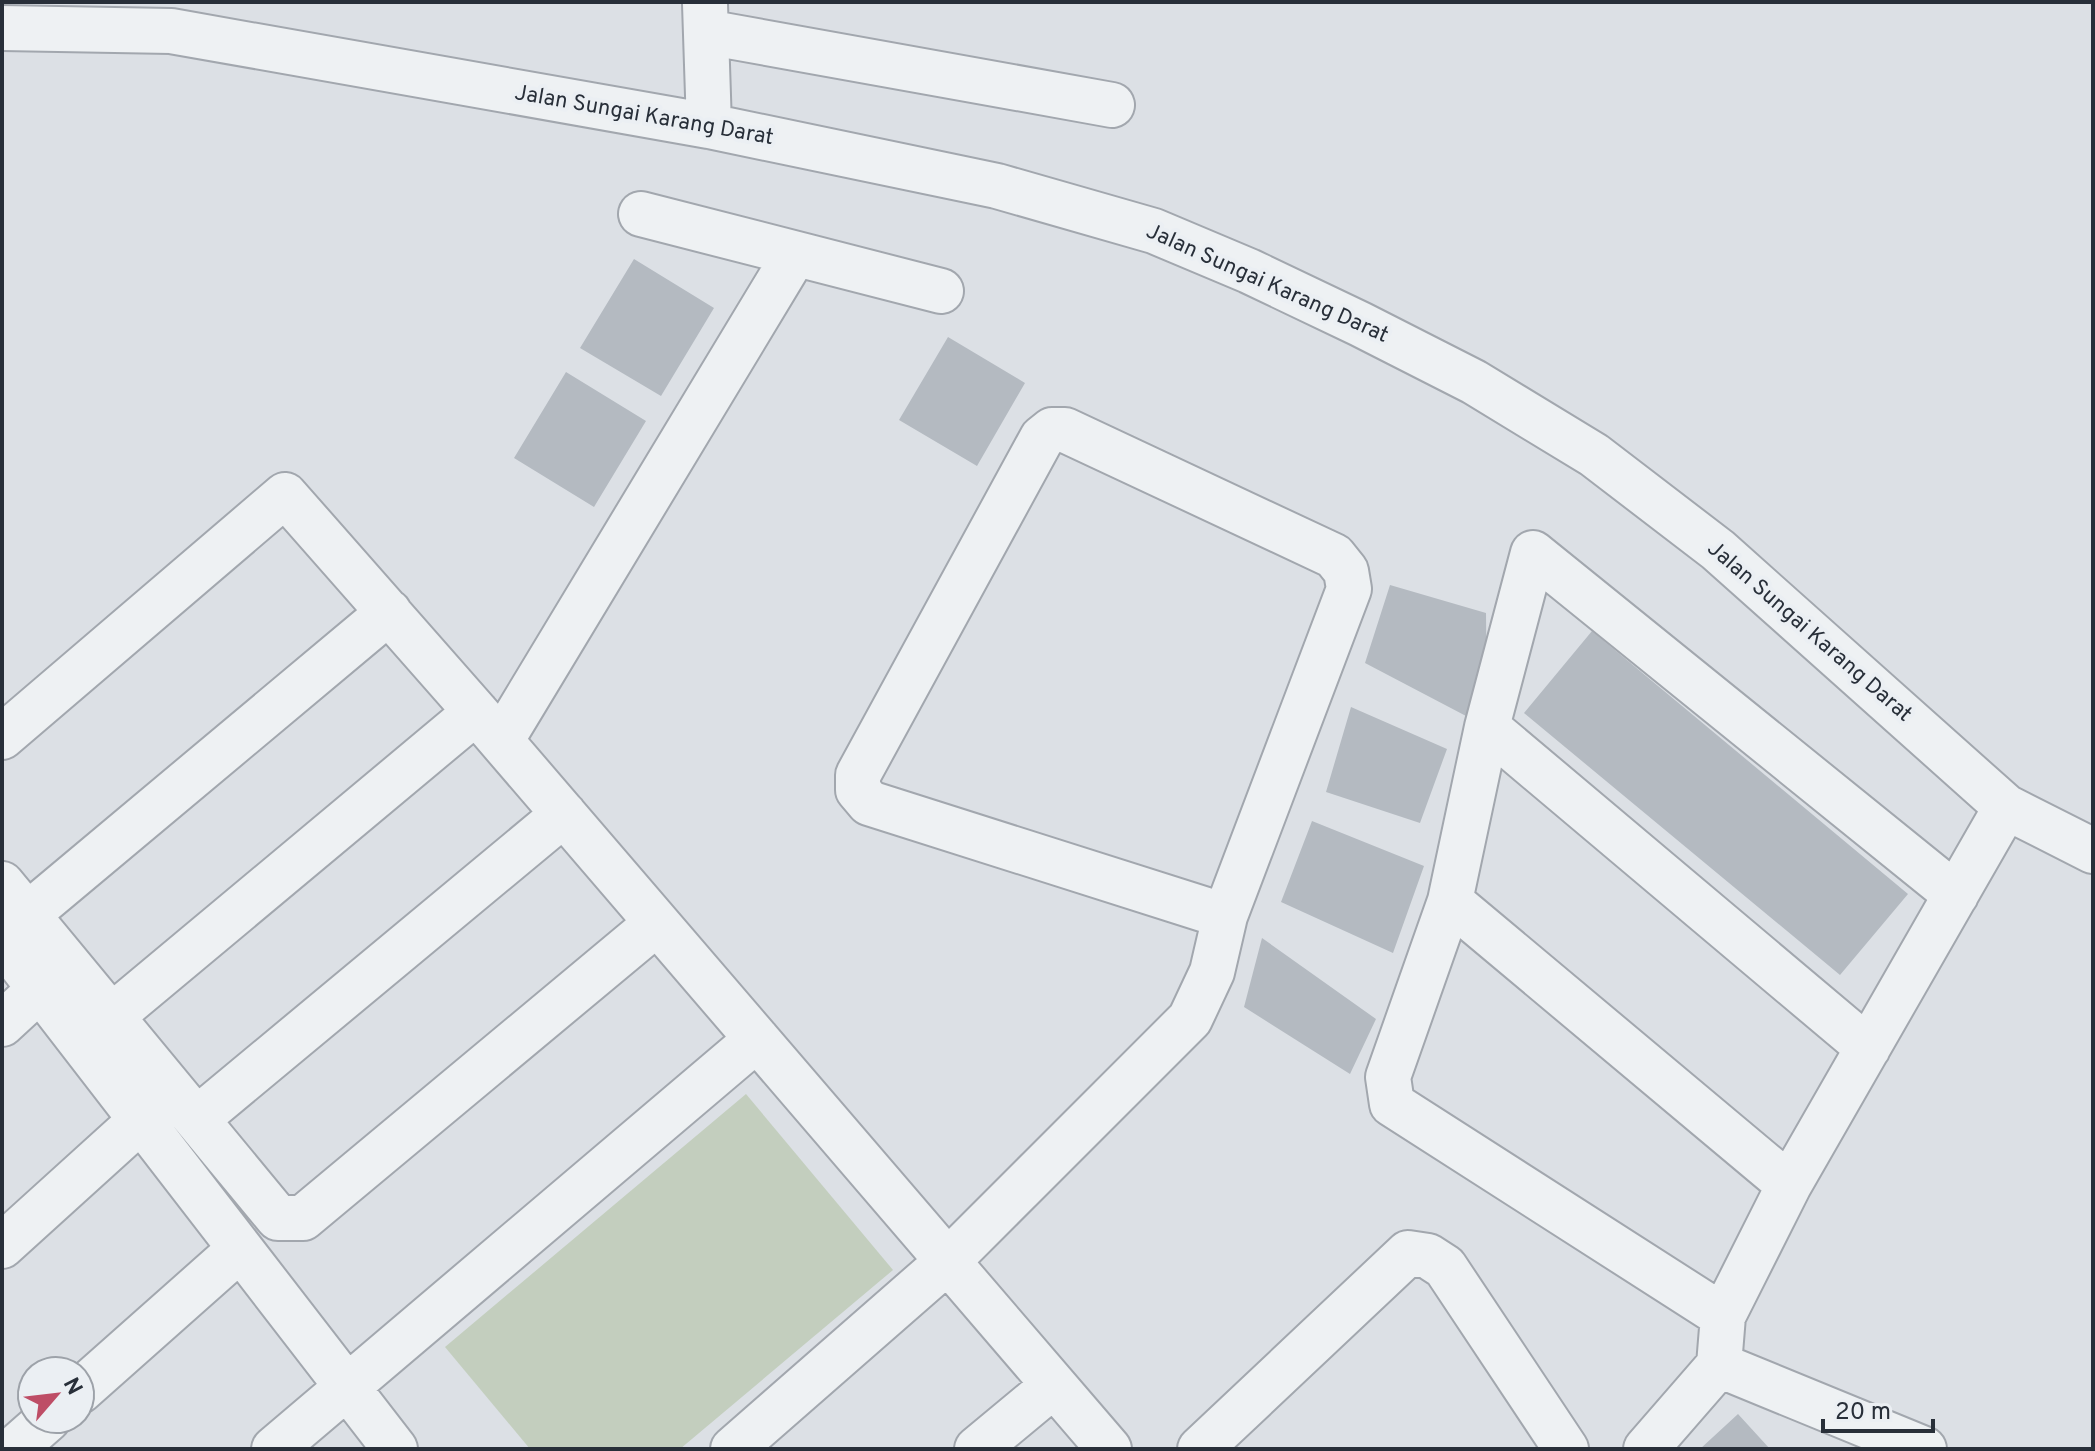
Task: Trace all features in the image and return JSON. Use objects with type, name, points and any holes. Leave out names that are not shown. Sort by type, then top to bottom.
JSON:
[{"type":"street","points":[[709,126],[705,17],[1112,105]]},
{"type":"street","name":"Jalan Sungai Karang Darat","points":[[2,28],[171,31],[709,126],[997,186],[1154,231],[1346,317],[1474,382],[1594,455],[1718,550],[2006,807],[2093,851]]},
{"type":"street","points":[[641,214],[941,291]]},
{"type":"street","points":[[112,1016],[489,726],[795,254]]},
{"type":"street","points":[[733,1449],[948,1261],[1190,1019],[1212,972],[1225,916],[1349,589],[1346,571],[1334,556],[1065,430],[1052,430],[1042,438],[858,775],[858,790],[869,803],[1225,916]]},
{"type":"street","points":[[2,737],[285,495],[489,726],[1109,1449]]},
{"type":"street","points":[[1723,1316],[1392,1104],[1388,1077],[1450,901],[1487,727],[1533,553],[1956,895]]},
{"type":"street","points":[[10,913],[389,612]]},
{"type":"street","points":[[1487,727],[1868,1048]]},
{"type":"street","points":[[1646,1449],[1719,1365],[1723,1316],[1789,1185],[2006,807]]},
{"type":"street","points":[[197,1119],[564,814]]},
{"type":"street","points":[[1450,901],[1789,1185]]},
{"type":"street","points":[[10,913],[40,989],[395,1449]]},
{"type":"street","points":[[10,913],[112,1016],[278,1218],[303,1218],[657,923]]},
{"type":"street","points":[[2,1024],[40,989]]},
{"type":"street","points":[[274,1449],[757,1039]]},
{"type":"street","points":[[2,1246],[141,1120]]},
{"type":"street","points":[[96,1377],[240,1249]]},
{"type":"street","points":[[1200,1449],[1408,1253],[1428,1256],[1445,1267],[1566,1449]]},
{"type":"street","points":[[1719,1365],[1924,1449]]},
{"type":"street","points":[[977,1449],[1054,1385]]},
{"type":"street","points":[[14,1449],[30,1435]]},
{"type":"green space","points":[[746,1094],[893,1270],[680,1449],[530,1449],[445,1347]]},
{"type":"building","points":[[634,259],[714,308],[661,396],[580,348]]},
{"type":"building","points":[[948,337],[1025,383],[977,466],[899,420]]},
{"type":"building","points":[[566,372],[646,421],[594,507],[514,458]]},
{"type":"building","points":[[1390,585],[1486,613],[1487,727],[1365,663]]},
{"type":"building","points":[[1592,631],[1908,894],[1840,975],[1524,713]]},
{"type":"building","points":[[1351,707],[1447,749],[1420,823],[1326,792]]},
{"type":"building","points":[[1312,821],[1424,866],[1393,953],[1281,902]]},
{"type":"building","points":[[1262,938],[1376,1019],[1350,1074],[1244,1007]]},
{"type":"building","points":[[1738,1414],[1770,1449],[1700,1449]]}]
